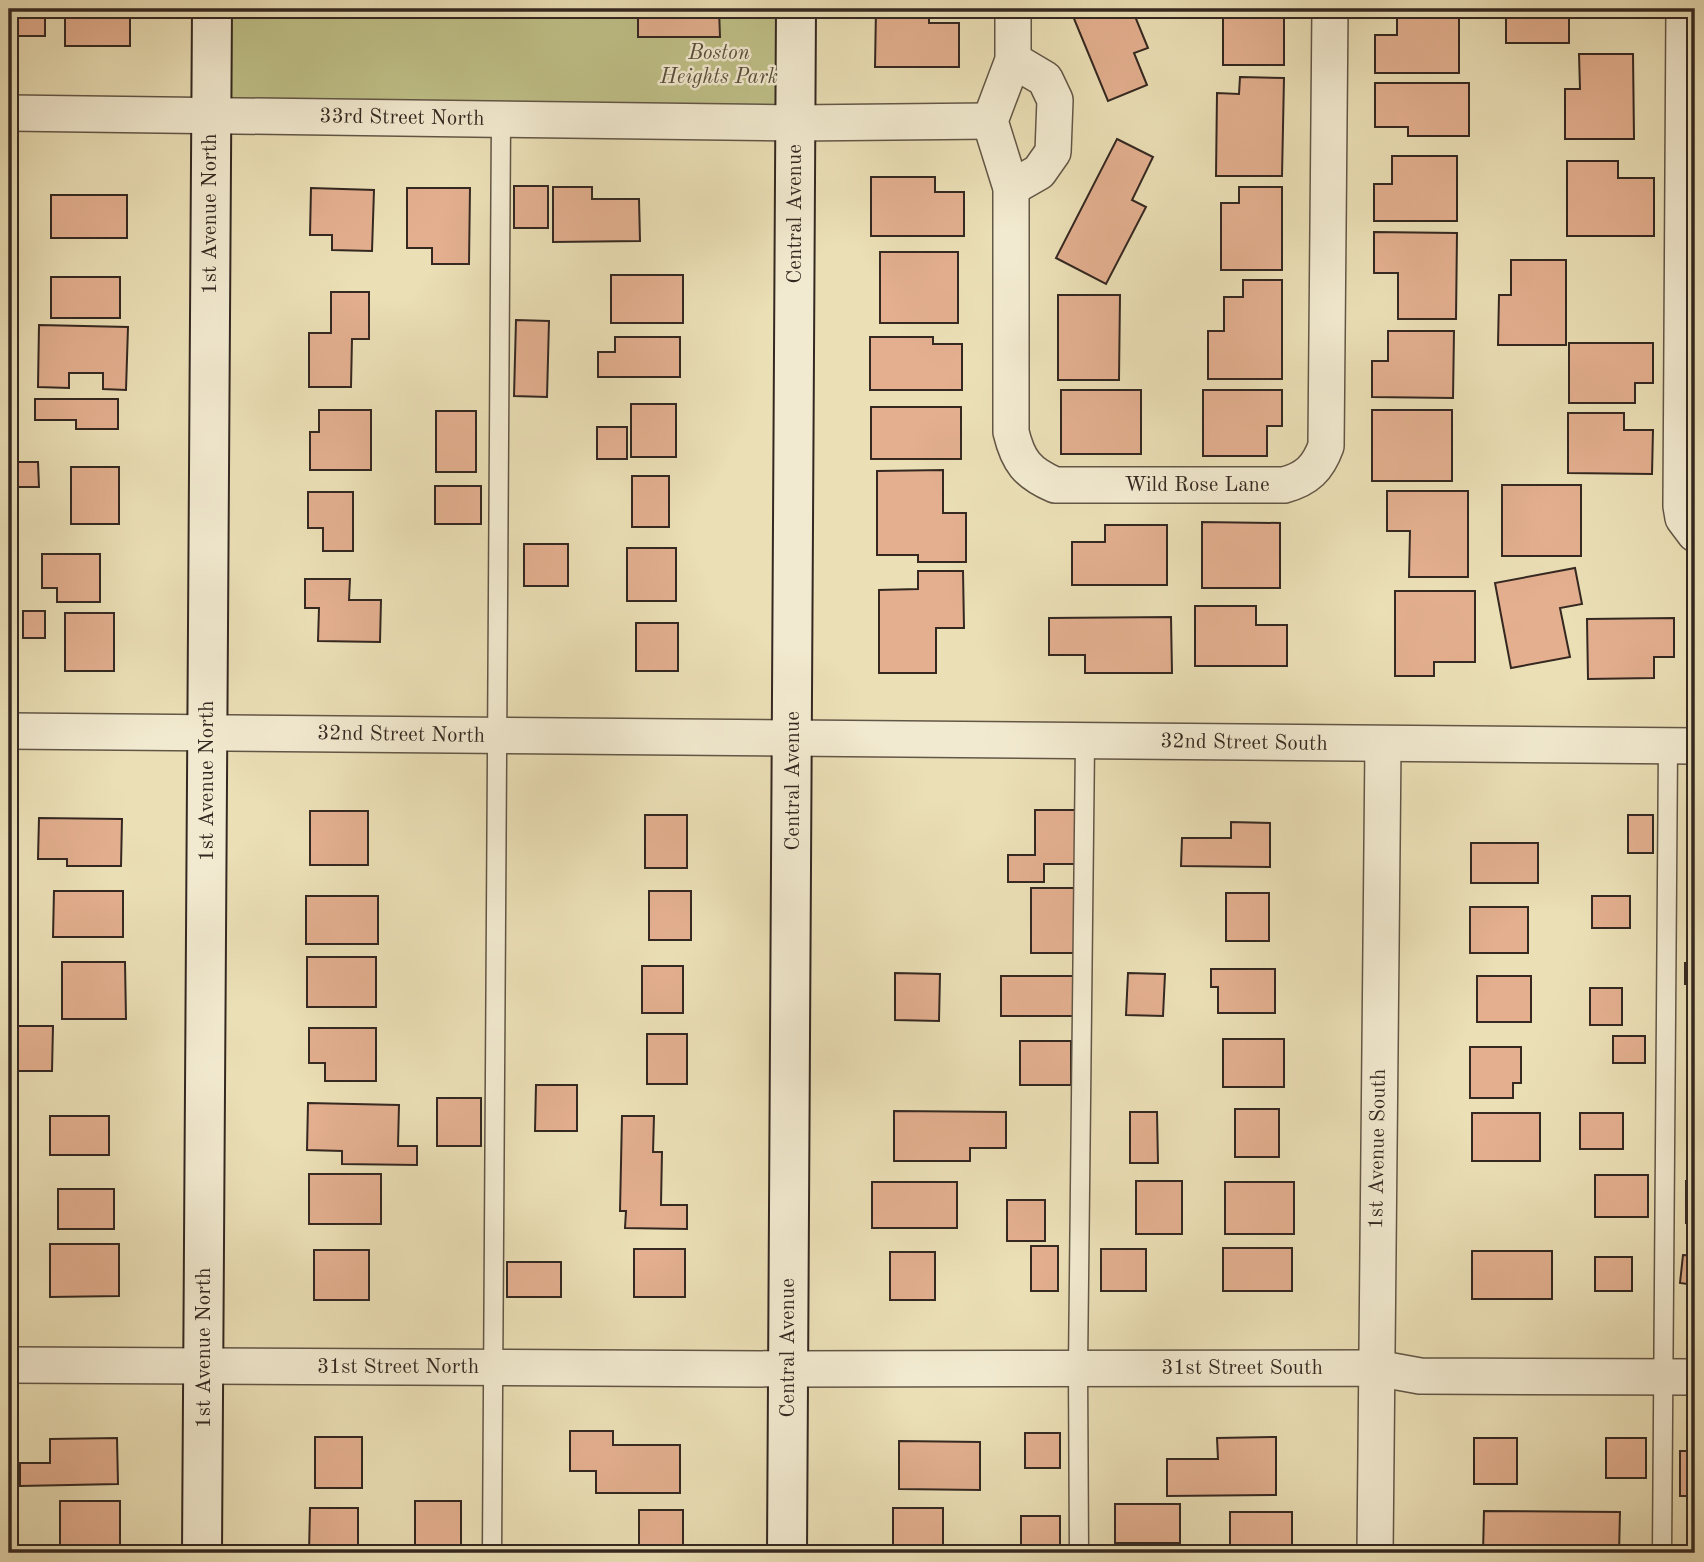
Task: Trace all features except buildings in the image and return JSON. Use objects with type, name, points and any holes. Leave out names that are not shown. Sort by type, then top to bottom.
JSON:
[{"type":"main road","name":"1st Avenue North","points":[[202,1553],[212,9]]},
{"type":"main road","name":"Central Avenue","points":[[787,1553],[796,9]]},
{"type":"street","points":[[795,123],[990,121],[1013,60],[1013,9]]},
{"type":"street","name":"Wild Rose Lane","points":[[990,121],[1011,188],[1011,432],[1015,450],[1024,466],[1038,478],[1055,485],[1284,485],[1299,481],[1321,460],[1326,446],[1330,9]]},
{"type":"street","points":[[1684,9],[1681,506],[1683,519],[1695,534]]},
{"type":"street","points":[[1011,188],[1039,172],[1053,152],[1055,100],[1045,79],[1013,60]]},
{"type":"street","name":"33rd Street North","points":[[9,113],[795,123]]},
{"type":"street","name":"32nd Street North","points":[[9,732],[793,739]]},
{"type":"street","name":"32nd Street South","points":[[793,739],[1682,746]]},
{"type":"street","name":"1st Avenue South","points":[[1375,1553],[1383,744]]},
{"type":"street","name":"31st Street North","points":[[9,1365],[787,1369]]},
{"type":"street","name":"31st Street South","points":[[787,1369],[1376,1368],[1420,1376],[1679,1377]]},
{"type":"lane","points":[[492,1553],[501,119]]},
{"type":"lane","points":[[1079,1553],[1078,1368],[1085,742]]},
{"type":"lane","points":[[1662,1553],[1679,1377],[1682,746]]},
{"type":"green space","name":"Boston Heights Park","points":[[212,9],[796,9],[795,123],[210,115]]}]
